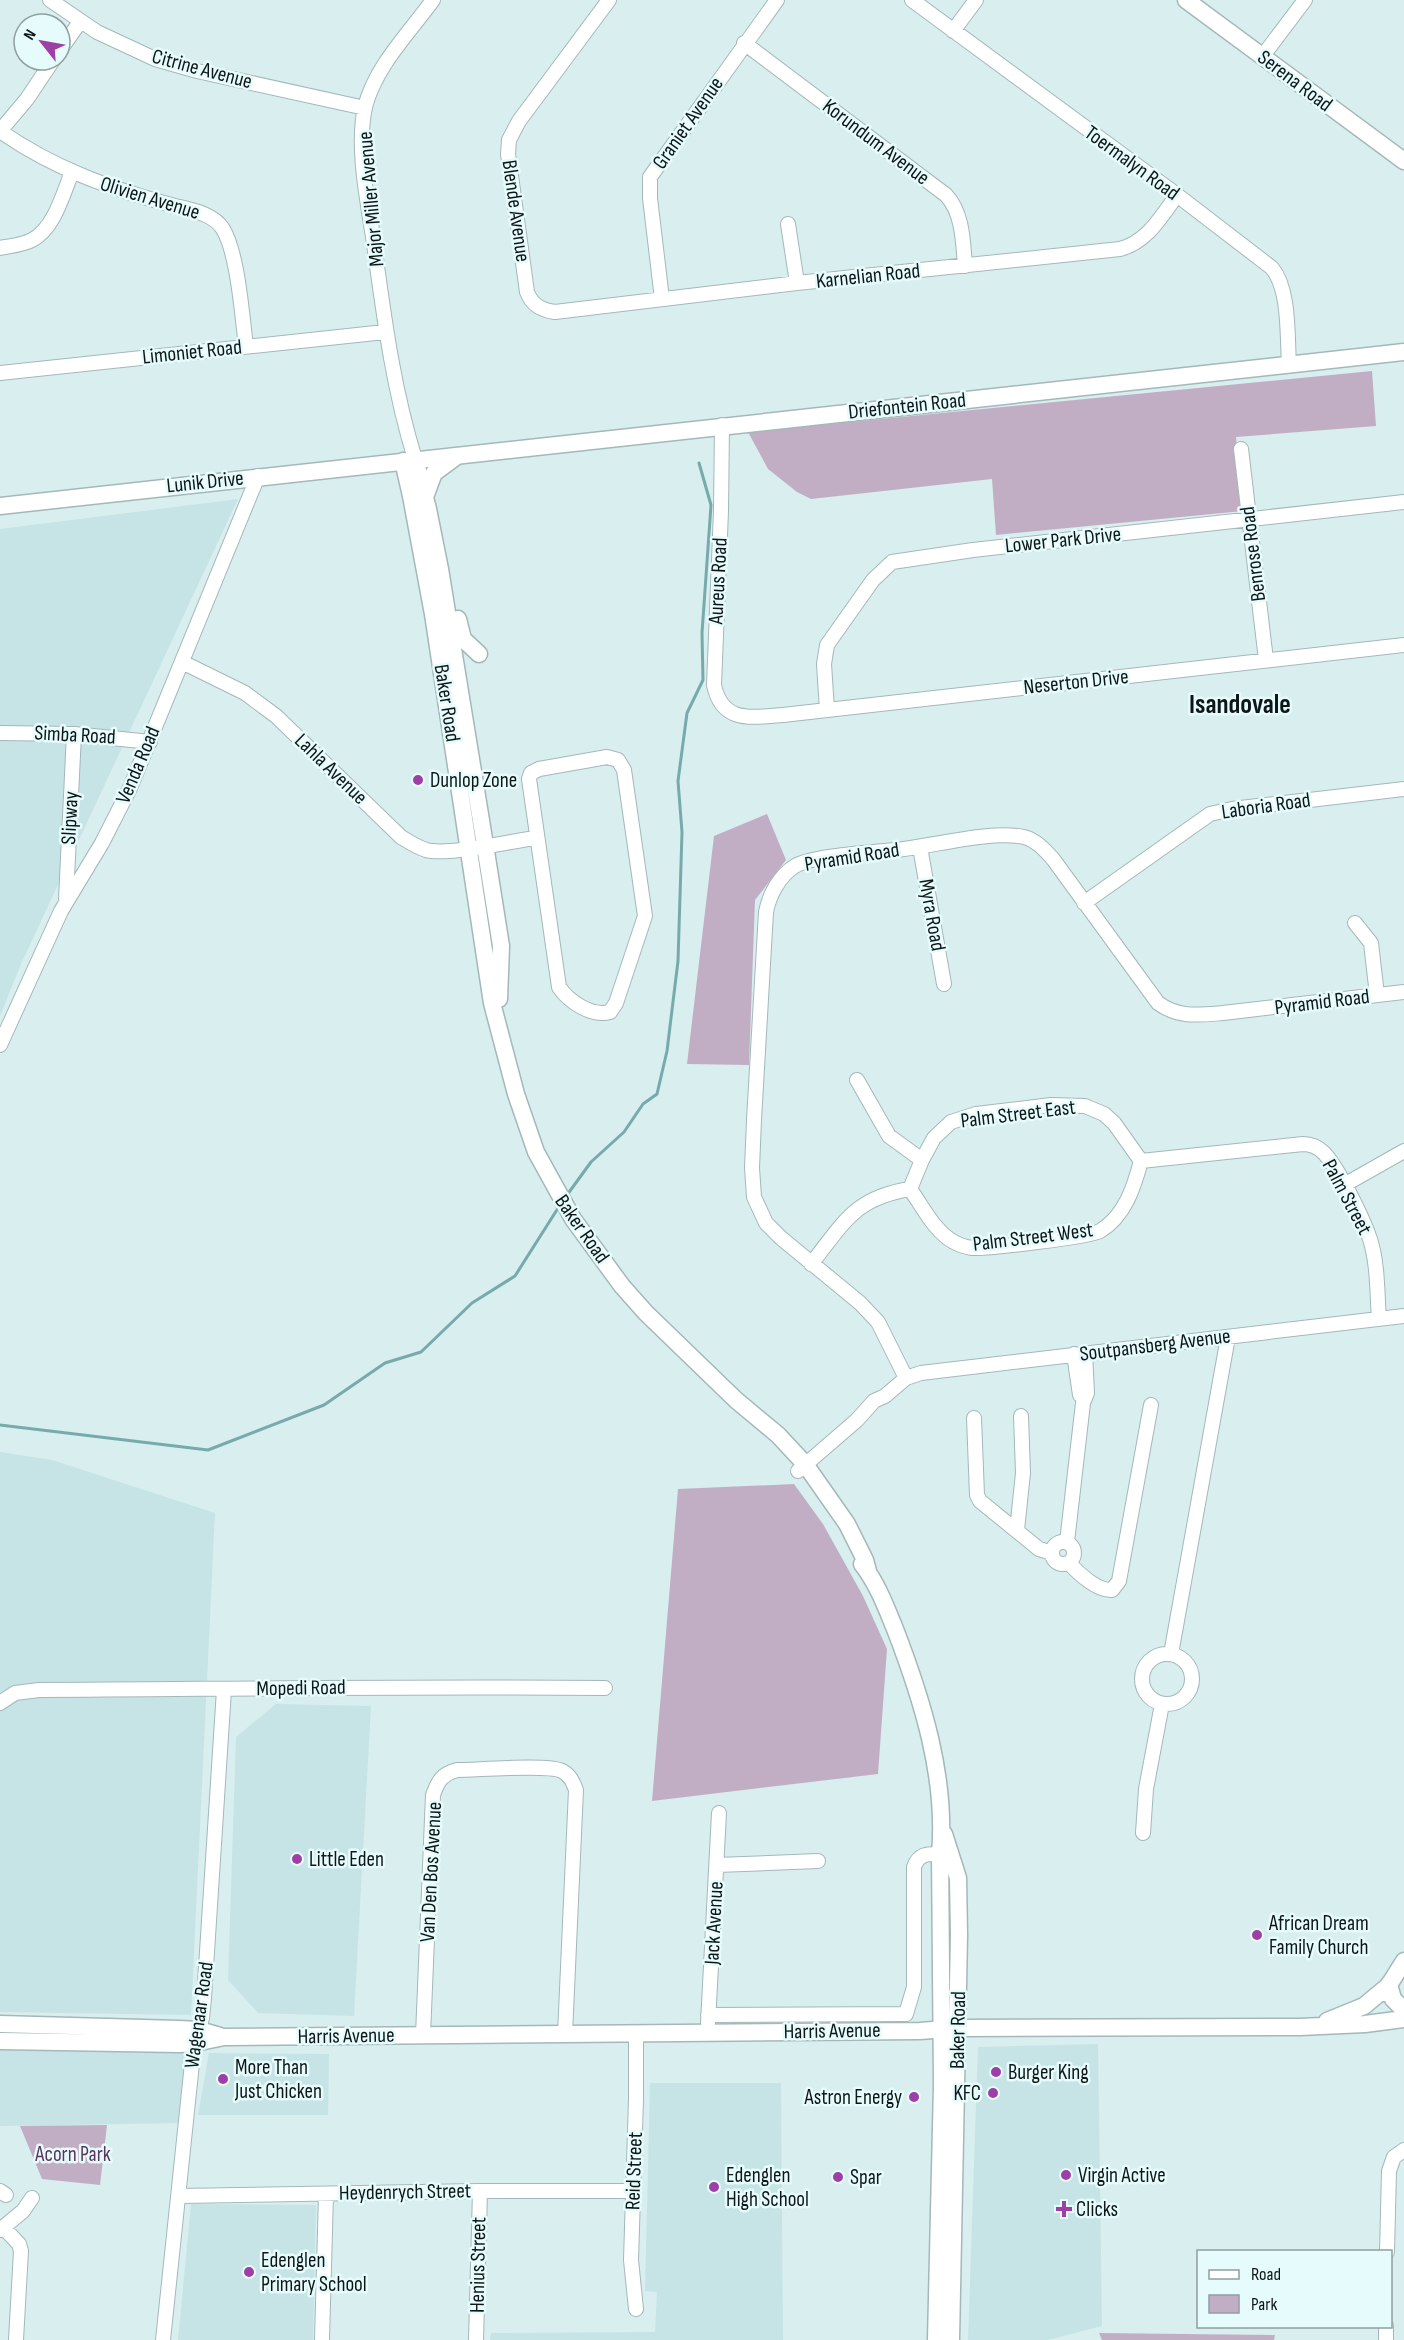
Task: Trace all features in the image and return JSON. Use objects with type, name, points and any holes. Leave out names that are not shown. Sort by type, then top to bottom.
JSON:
[{"type":"main road","name":"Serena Road","points":[[1186,0],[1404,161]]},
{"type":"main road","name":"Driefontein Road","points":[[409,460],[1404,352]]},
{"type":"main road","points":[[425,497],[434,473],[457,456]]},
{"type":"main road","name":"Lunik Drive","points":[[0,506],[409,460]]},
{"type":"main road","name":"Baker Road","points":[[409,460],[425,497],[440,569],[477,846],[481,933],[496,1017],[525,1123],[536,1152],[573,1219],[646,1313],[801,1467],[847,1524],[889,1616],[918,1692],[934,1758],[942,1830],[940,1854],[950,2029],[951,2340]]},
{"type":"main road","name":"Baker Road","points":[[409,460],[425,565],[477,846]]},
{"type":"main road","points":[[440,569],[452,590],[464,639],[479,654]]},
{"type":"main road","name":"Baker Road","points":[[936,2340],[958,1878],[942,1830]]},
{"type":"main road","points":[[1365,2024],[1404,1961]]},
{"type":"main road","points":[[1388,1985],[1393,1999],[1404,2010]]},
{"type":"main road","points":[[1316,2027],[1364,2006],[1388,1985]]},
{"type":"main road","name":"Harris Avenue","points":[[0,2024],[224,2037],[1316,2027],[1404,2019]]},
{"type":"main road","name":"Harris Avenue","points":[[0,2041],[197,2036]]},
{"type":"street","name":"Citrine Avenue","points":[[50,0],[80,22],[155,59],[197,71],[365,108]]},
{"type":"street","name":"Major Miller Avenue","points":[[409,460],[385,332],[363,151],[365,108],[374,82],[433,0]]},
{"type":"street","name":"Blende Avenue","points":[[537,307],[527,292],[508,154],[509,140],[519,121],[609,0]]},
{"type":"street","name":"Graniet Avenue","points":[[662,299],[650,198],[650,177],[777,0]]},
{"type":"street","name":"Toermalyn Road","points":[[912,0],[1251,250],[1278,276],[1283,292],[1289,363]]},
{"type":"street","points":[[953,31],[976,0]]},
{"type":"street","points":[[1262,57],[1305,0]]},
{"type":"street","points":[[72,33],[80,22]]},
{"type":"street","name":"Korundum Avenue","points":[[744,43],[946,195],[956,207],[965,266]]},
{"type":"street","points":[[0,131],[27,99],[45,72]]},
{"type":"street","name":"Olivien Avenue","points":[[0,131],[35,154],[72,172],[127,193],[184,208],[216,220],[230,242],[246,346]]},
{"type":"street","points":[[0,248],[31,242],[38,237],[55,212],[72,172]]},
{"type":"street","name":"Karnelian Road","points":[[537,307],[555,312],[1131,246],[1148,233],[1177,195]]},
{"type":"street","points":[[788,224],[797,283]]},
{"type":"street","name":"Limoniet Road","points":[[0,373],[385,332]]},
{"type":"street","name":"Aureus Road","points":[[722,425],[714,685],[719,702],[726,709],[749,717]]},
{"type":"street","name":"Benrose Road","points":[[1241,449],[1266,660]]},
{"type":"street","name":"Venda Road","points":[[0,1045],[29,977],[66,902],[119,810],[150,742],[258,477]]},
{"type":"street","name":"Lower Park Drive","points":[[827,710],[824,664],[827,645],[873,580],[892,562],[984,549],[1404,502]]},
{"type":"street","name":"Neserton Drive","points":[[749,717],[1404,645]]},
{"type":"street","name":"Lahla Avenue","points":[[182,662],[245,693],[276,716],[401,837],[428,850],[450,851],[477,846]]},
{"type":"street","name":"Simba Road","points":[[0,733],[74,734],[122,737],[150,742]]},
{"type":"street","name":"Slipway","points":[[66,902],[74,734]]},
{"type":"street","points":[[608,757],[620,762],[625,779],[645,916],[623,986],[610,1012],[600,1013],[588,1010],[568,997],[560,987],[536,838],[529,784],[530,776],[534,771],[608,757]]},
{"type":"street","name":"Laboria Road","points":[[1084,903],[1209,814],[1232,809],[1404,789]]},
{"type":"street","name":"Pyramid Road","points":[[906,1378],[878,1322],[860,1303],[811,1264],[766,1223],[757,1208],[752,1187],[762,956],[767,905],[772,894],[795,866],[803,862],[830,857],[985,837],[1026,838],[1043,847],[1158,1004],[1175,1013],[1194,1016],[1404,992]]},
{"type":"street","points":[[477,846],[536,838]]},
{"type":"street","name":"Myra Road","points":[[920,847],[944,984]]},
{"type":"street","points":[[1355,923],[1371,943],[1377,995]]},
{"type":"street","points":[[857,1080],[890,1136],[922,1160]]},
{"type":"street","name":"Palm Street East","points":[[910,1189],[928,1146],[942,1128],[962,1117],[1072,1104],[1085,1106],[1104,1114],[1123,1134],[1141,1161]]},
{"type":"street","name":"Palm Street","points":[[1141,1161],[1308,1144],[1325,1154],[1344,1185],[1371,1241],[1379,1318]]},
{"type":"street","points":[[1344,1185],[1404,1151]]},
{"type":"street","name":"Palm Street West","points":[[910,1189],[935,1226],[945,1236],[962,1245],[984,1247],[1099,1231],[1115,1218],[1125,1205],[1136,1182],[1141,1161]]},
{"type":"street","points":[[811,1264],[861,1205],[886,1194],[910,1189]]},
{"type":"street","name":"Soutpansberg Avenue","points":[[906,1378],[921,1373],[1404,1316]]},
{"type":"street","points":[[1172,1654],[1228,1337]]},
{"type":"street","points":[[1067,1542],[1083,1403],[1087,1393],[1079,1354]]},
{"type":"street","points":[[801,1467],[861,1417],[874,1401],[885,1396],[906,1378]]},
{"type":"street","points":[[974,1418],[977,1495],[986,1507],[1039,1549],[1052,1553],[1058,1563],[1069,1563],[1076,1571],[1105,1590],[1112,1590],[1119,1581],[1151,1405]]},
{"type":"street","points":[[1017,1530],[1023,1473],[1021,1416]]},
{"type":"street","points":[[1052,1553],[1056,1544],[1067,1542],[1072,1545],[1075,1553],[1069,1563]]},
{"type":"street","points":[[1172,1654],[1186,1663],[1192,1680],[1186,1696],[1179,1701],[1162,1704],[1149,1697],[1144,1690],[1142,1675],[1150,1661],[1156,1657],[1172,1654]]},
{"type":"street","name":"Mopedi Road","points":[[0,1703],[15,1693],[39,1690],[224,1690],[410,1686],[605,1688]]},
{"type":"street","name":"Wagenaar Road","points":[[163,2340],[197,2036],[204,1998],[224,1690]]},
{"type":"street","points":[[1143,1833],[1146,1789],[1162,1704]]},
{"type":"street","name":"Van Den Bos Avenue","points":[[423,2035],[434,1795],[437,1784],[449,1772],[457,1770],[524,1769],[563,1771],[572,1779],[576,1790],[565,2034]]},
{"type":"street","name":"Jack Avenue","points":[[708,2033],[719,1813]]},
{"type":"street","points":[[708,2015],[906,2014],[914,1988],[915,1867],[920,1857],[926,1854],[940,1854]]},
{"type":"street","points":[[717,1865],[818,1861]]},
{"type":"street","name":"Reid Street","points":[[636,2033],[631,2260],[636,2309]]},
{"type":"street","points":[[1387,2250],[1389,2171],[1399,2154]]},
{"type":"street","name":"Henius Street","points":[[476,2340],[480,2191]]},
{"type":"street","name":"Heydenrych Street","points":[[178,2196],[633,2191]]},
{"type":"street","points":[[322,2340],[326,2194]]},
{"type":"street","points":[[16,2340],[21,2251],[19,2244],[2,2228],[23,2211],[32,2198]]},
{"type":"shaded area","points":[[238,499],[21,964],[0,1016],[0,529]]},
{"type":"shaded area","points":[[0,1452],[52,1460],[215,1513],[191,2015],[0,2012]]},
{"type":"shaded area","name":"Little Eden","points":[[276,1704],[371,1706],[354,2016],[258,2013],[228,1980],[236,1737]]},
{"type":"shaded area","points":[[1098,2044],[1102,2326],[1048,2340],[968,2340],[978,2047]]},
{"type":"shaded area","points":[[0,2049],[187,2050],[182,2123],[0,2126]]},
{"type":"shaded area","points":[[209,2053],[329,2054],[328,2115],[198,2115]]},
{"type":"shaded area","name":"Edenglen High School","points":[[650,2083],[781,2083],[783,2340],[490,2340],[491,2333],[655,2332],[657,2292],[645,2291]]},
{"type":"shaded area","name":"Edenglen Primary School","points":[[191,2204],[316,2205],[313,2340],[178,2340]]},
{"type":"green space","points":[[1372,371],[1376,426],[1236,437],[1243,511],[996,535],[992,479],[811,499],[797,492],[768,469],[748,432]]},
{"type":"green space","points":[[767,814],[786,860],[755,900],[749,1065],[687,1064],[714,836]]},
{"type":"green space","points":[[794,1484],[823,1524],[863,1596],[887,1649],[878,1774],[652,1801],[678,1489]]},
{"type":"green space","name":"Acorn Park","points":[[107,2125],[100,2185],[42,2179],[20,2126]]},
{"type":"green space","points":[[1099,2333],[1275,2335],[1274,2340],[1102,2340]]},
{"type":"waterway","points":[[567,1195],[591,1162],[624,1132],[643,1104],[657,1094],[667,1051],[678,961],[682,832],[678,781],[687,713],[703,680],[702,633],[711,505],[699,463]]},
{"type":"waterway","points":[[0,1425],[208,1450],[324,1405],[385,1363],[421,1352],[472,1303],[515,1276],[560,1205]]},
{"type":"place","name":"Dunlop Zone","points":[[418,780]]},
{"type":"place","name":"Little Eden","points":[[297,1859]]},
{"type":"place","name":"African Dream Family Church","points":[[1257,1935]]},
{"type":"place","name":"Burger King","points":[[996,2072]]},
{"type":"place","name":"More Than Just Chicken","points":[[223,2079]]},
{"type":"place","name":"KFC","points":[[993,2093]]},
{"type":"place","name":"Astron Energy","points":[[914,2097]]},
{"type":"place","name":"Virgin Active","points":[[1066,2175]]},
{"type":"place","name":"Spar","points":[[838,2177]]},
{"type":"place","name":"Edenglen High School","points":[[714,2187]]},
{"type":"place","name":"Clicks","points":[[1064,2209]]},
{"type":"place","name":"Edenglen Primary School","points":[[249,2272]]},
{"type":"district","name":"Isandovale","points":[[1240,705]]}]
